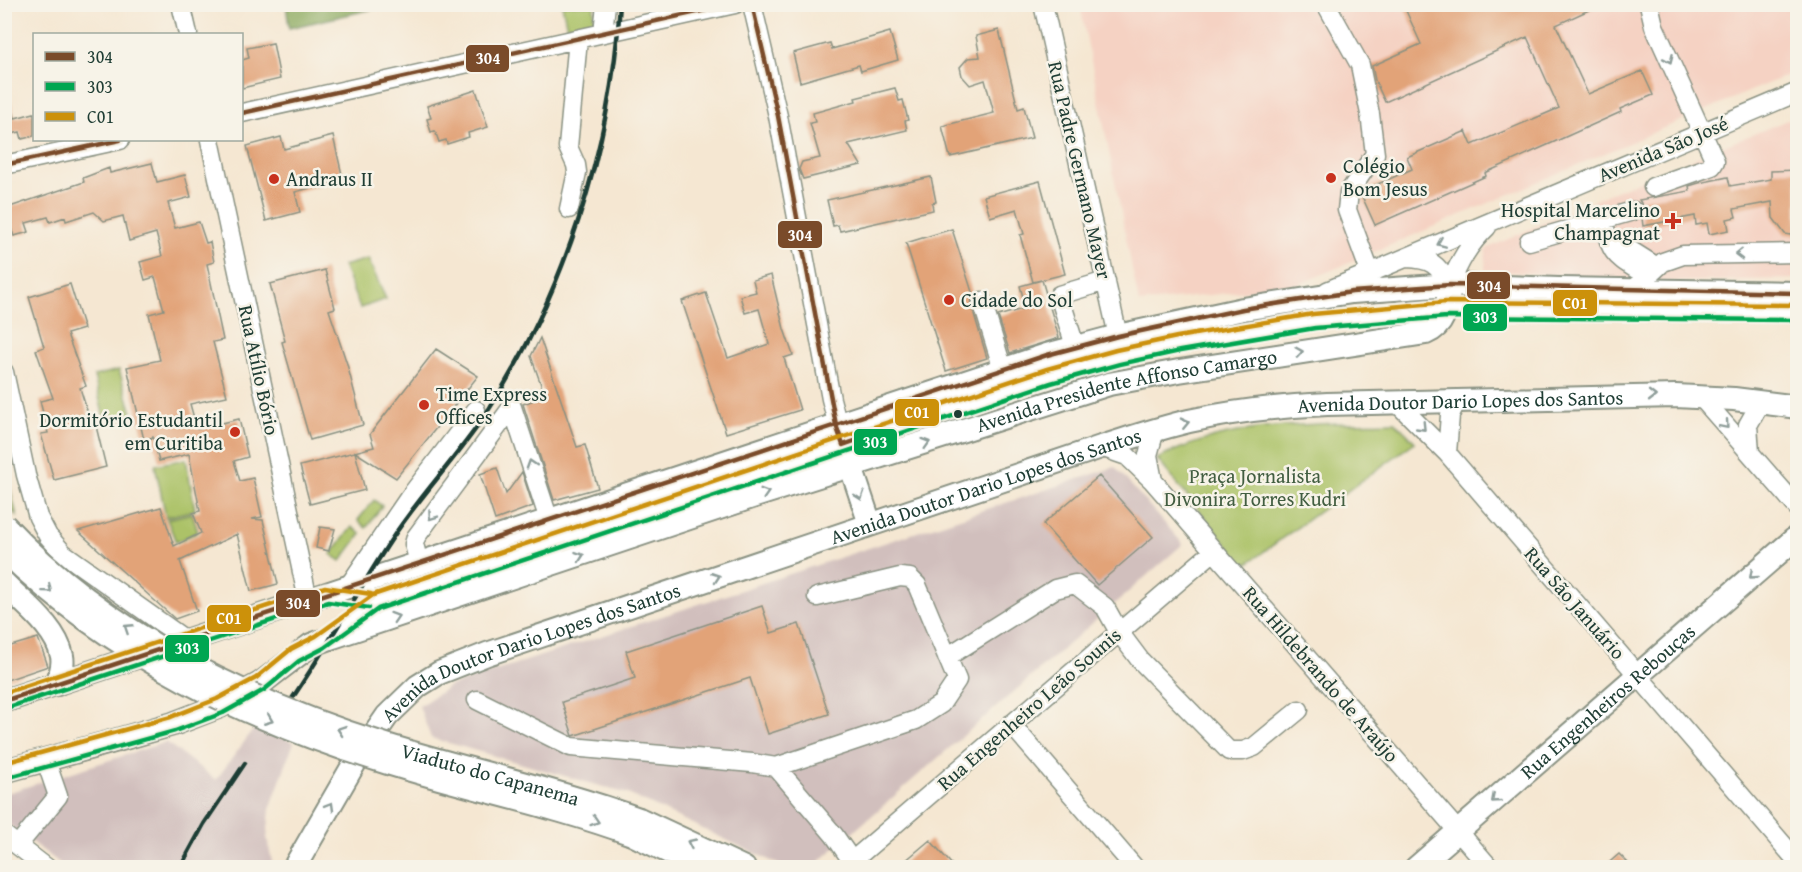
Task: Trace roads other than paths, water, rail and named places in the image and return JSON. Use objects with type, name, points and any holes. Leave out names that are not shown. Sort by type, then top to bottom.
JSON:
[{"type":"main road","points":[[4,701],[549,520],[840,435],[1004,370],[1075,346],[1118,336],[1311,297],[1450,285],[1645,278],[1797,293]]},
{"type":"main road","points":[[1447,309],[1450,285]]},
{"type":"main road","name":"Avenida Presidente Affonso Camargo","points":[[4,771],[173,724],[220,706],[260,684],[295,655],[320,642],[850,466],[1109,384],[1426,333],[1437,327],[1447,309]]},
{"type":"main road","name":"Avenida Doutor Dario Lopes dos Santos","points":[[300,864],[354,764],[387,716],[418,686],[439,674],[487,654],[1155,430],[1251,410],[1396,402],[1650,396],[1701,397],[1797,407]]},
{"type":"main road","points":[[850,466],[870,524]]},
{"type":"main road","name":"Viaduto do Capanema","points":[[4,525],[48,568],[115,620],[184,662],[242,691],[332,727],[577,798],[635,827]]},
{"type":"main road","name":"Rua Engenheiros Rebouças","points":[[1416,867],[1797,536]]},
{"type":"main road","name":"Viaduto do Capanema","points":[[4,550],[48,590],[119,644],[169,674],[223,700],[285,727],[359,754],[568,813],[635,827]]},
{"type":"main road","points":[[4,583],[43,623],[58,644],[62,669],[57,684]]},
{"type":"main road","points":[[635,827],[702,867]]},
{"type":"main road","points":[[635,827],[744,867]]},
{"type":"street","points":[[182,4],[188,33]]},
{"type":"street","points":[[603,33],[606,4]]},
{"type":"street","points":[[243,113],[735,4]]},
{"type":"street","points":[[752,4],[778,116],[840,435],[850,466]]},
{"type":"street","name":"Rua Padre Germano Mayer","points":[[1043,4],[1118,336]]},
{"type":"street","points":[[1326,4],[1360,65],[1370,114],[1375,154],[1349,192],[1347,210],[1370,272]]},
{"type":"street","points":[[1649,4],[1654,26],[1715,161],[1712,166],[1653,187]]},
{"type":"street","points":[[569,209],[577,172],[568,147],[578,39]]},
{"type":"street","name":"Avenida São José","points":[[1311,297],[1797,92]]},
{"type":"street","points":[[4,165],[115,141]]},
{"type":"street","name":"Rua Atílio Bório","points":[[210,141],[318,597]]},
{"type":"street","points":[[1529,241],[1632,211]]},
{"type":"street","name":"Avenida São José","points":[[1450,285],[1458,264],[1470,244],[1495,220]]},
{"type":"street","points":[[1603,220],[1609,245],[1622,245],[1645,278],[1663,262],[1683,255],[1797,253]]},
{"type":"street","points":[[1405,258],[1432,262],[1440,269],[1450,285]]},
{"type":"street","points":[[1075,346],[1059,295],[1106,281]]},
{"type":"street","points":[[982,302],[1004,370]]},
{"type":"street","points":[[320,642],[375,602],[840,435],[1118,357],[1220,336],[1314,321],[1447,309],[1797,313]]},
{"type":"street","points":[[4,372],[26,475],[38,517],[48,537],[63,553],[187,640]]},
{"type":"street","points":[[1701,397],[1797,508]]},
{"type":"street","points":[[1447,453],[1450,415],[1457,400]]},
{"type":"street","name":"Rua São Januário","points":[[1396,402],[1447,453],[1797,862]]},
{"type":"street","points":[[1750,453],[1748,425],[1761,402]]},
{"type":"street","points":[[419,563],[414,548],[415,541],[512,407],[549,520]]},
{"type":"street","points":[[348,587],[408,499],[476,410]]},
{"type":"street","points":[[1153,481],[1148,455],[1155,430]]},
{"type":"street","name":"Rua Hildebrando de Araújo","points":[[1101,447],[1127,456],[1153,481],[1490,867]]},
{"type":"street","name":"Rua Engenheiro Leão Sounis","points":[[848,864],[1214,550]]},
{"type":"street","points":[[477,700],[571,747],[776,767],[916,720],[942,704],[957,680],[917,585],[910,578],[900,577],[817,597]]},
{"type":"street","points":[[947,657],[1054,589],[1075,584],[1105,607],[1119,632],[1140,660],[1229,751],[1243,751],[1254,747],[1299,710]]},
{"type":"street","points":[[318,597],[375,602]]},
{"type":"street","points":[[1011,724],[1136,867]]},
{"type":"street","points":[[46,761],[58,796],[11,840],[47,867]]},
{"type":"street","points":[[776,767],[834,835],[848,864]]},
{"type":"railway","points":[[280,716],[402,524],[484,417],[538,322],[579,220],[594,166],[615,58],[620,4]]},
{"type":"railway","points":[[180,868],[204,824],[245,763]]},
{"type":"place","name":"Colégio Bom Jesus","points":[[1331,178]]},
{"type":"place","name":"Andraus II","points":[[274,179]]},
{"type":"place","name":"Hospital Marcelino Champagnat","points":[[1673,221]]},
{"type":"place","name":"Cidade do Sol","points":[[949,300]]},
{"type":"place","name":"Time Express Offices","points":[[424,405]]},
{"type":"place","name":"Dormitório Estudantil em Curitiba","points":[[235,432]]},
{"type":"park label","name":"Praça Jornalista Divonira Torres Kudri","points":[[1255,488]]}]
